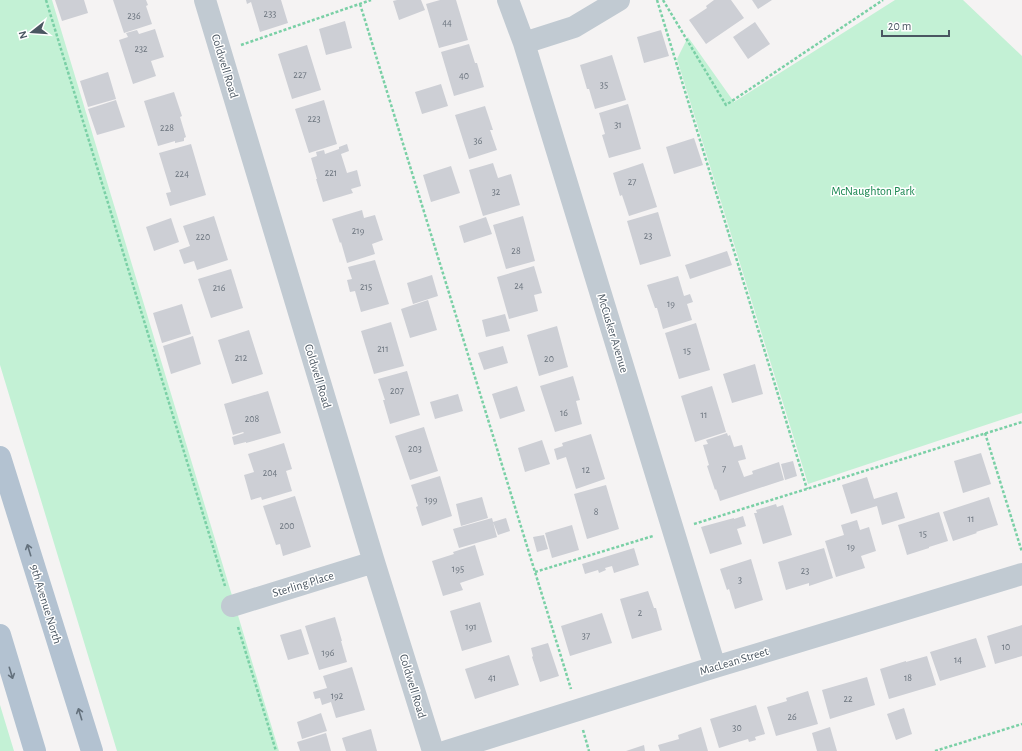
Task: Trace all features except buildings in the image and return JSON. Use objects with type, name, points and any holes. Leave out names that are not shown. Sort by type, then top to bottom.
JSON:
[{"type":"main road","name":"9th Avenue North","points":[[0,457],[92,751]]},
{"type":"main road","points":[[0,635],[35,751]]},
{"type":"street","name":"Coldwell Road","points":[[205,0],[374,562],[433,751]]},
{"type":"street","name":"McCusker Avenue","points":[[508,0],[524,43],[715,667]]},
{"type":"street","points":[[524,43],[574,26],[619,0]]},
{"type":"street","name":"Sterling Place","points":[[232,606],[374,562]]},
{"type":"street","name":"MacLean Street","points":[[447,751],[715,667],[1022,574]]},
{"type":"path","points":[[46,0],[276,751]]},
{"type":"path","points":[[221,52],[371,0]]},
{"type":"path","points":[[657,0],[807,489]]},
{"type":"path","points":[[663,0],[726,105],[883,0]]},
{"type":"path","points":[[360,4],[589,751]]},
{"type":"path","points":[[535,572],[1022,422]]},
{"type":"path","points":[[986,433],[1022,552]]},
{"type":"path","points":[[935,751],[1022,724]]},
{"type":"green space","points":[[0,0],[52,0],[279,751],[117,751],[0,365]]},
{"type":"green space","name":"McNaughton Park","points":[[895,0],[963,0],[1022,56],[1022,413],[808,484],[677,59],[688,37],[734,102]]},
{"type":"green space","points":[[0,705],[14,751],[0,751]]}]
